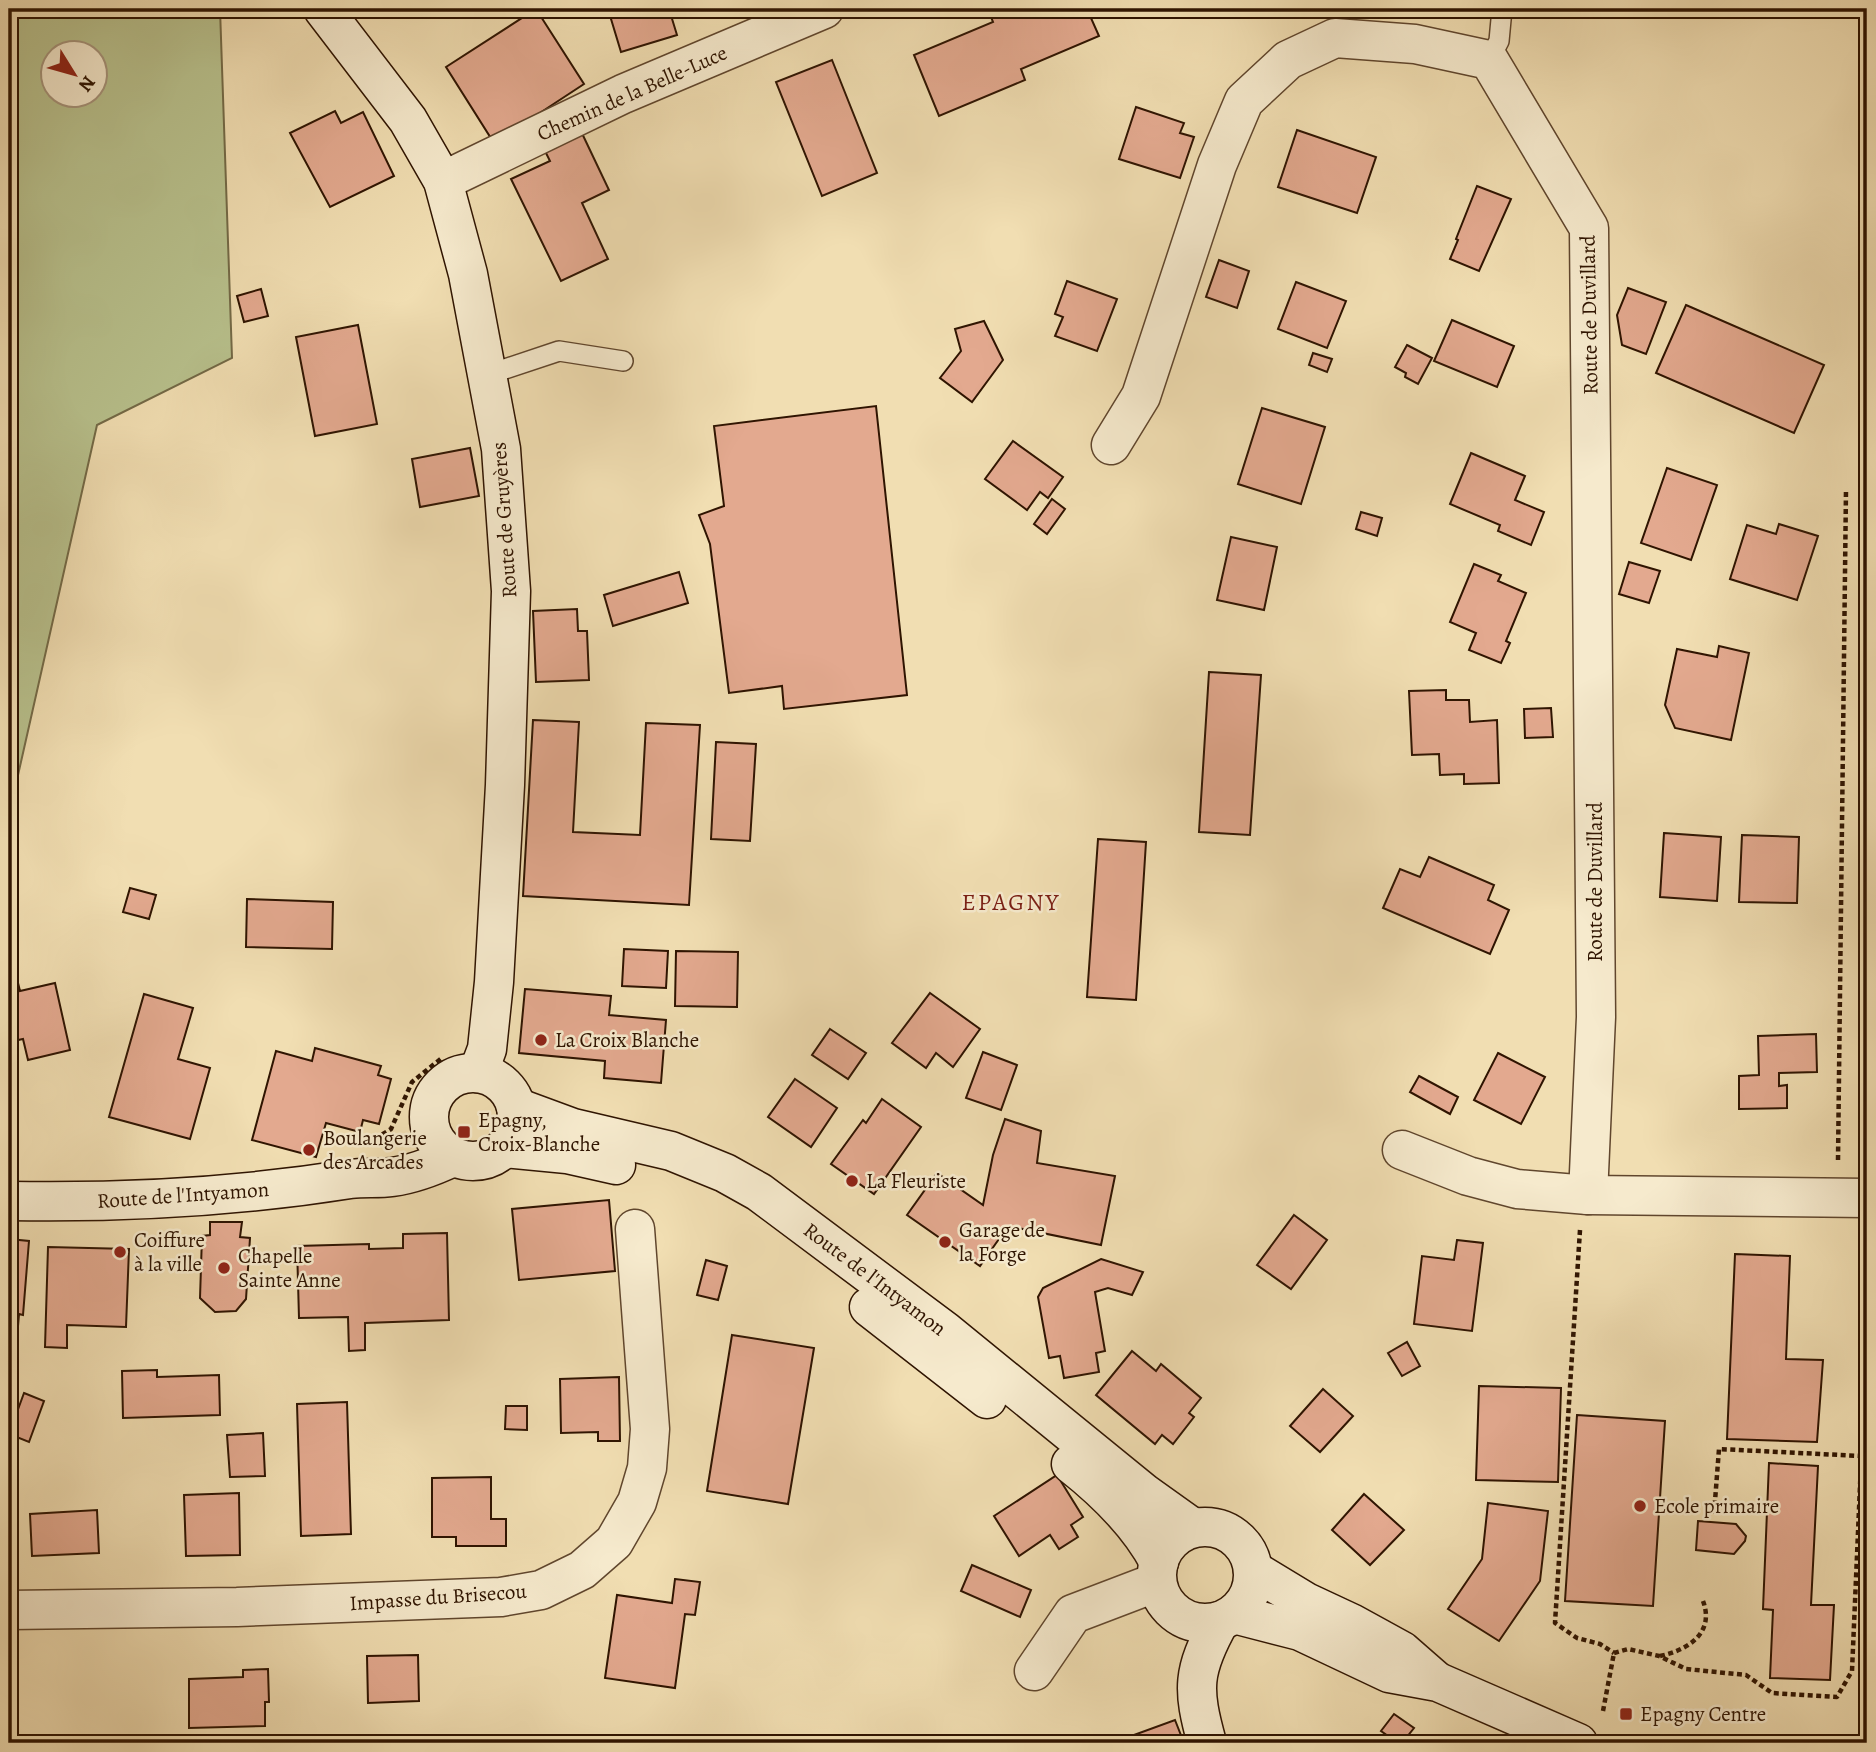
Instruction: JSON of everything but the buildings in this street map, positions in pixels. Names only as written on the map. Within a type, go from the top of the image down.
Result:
[{"type":"street","name":"Route de Gruyères","points":[[323,9],[408,120],[443,181],[468,274],[501,449],[511,592],[505,785],[494,982],[482,1061]]},
{"type":"street","name":"Chemin de la Belle-Luce","points":[[443,181],[623,93],[803,13]]},
{"type":"street","points":[[1111,445],[1142,396],[1217,165],[1244,101],[1288,60],[1335,38],[1415,44],[1489,60]]},
{"type":"street","name":"Route de Duvillard","points":[[1489,60],[1590,228],[1596,1017],[1584,1206]]},
{"type":"street","points":[[482,1061],[506,1088],[516,1107],[516,1129],[511,1140],[504,1149],[489,1159],[480,1161],[453,1157],[440,1147],[429,1124],[430,1106],[444,1083],[482,1061]]},
{"type":"street","name":"Route de l'Intyamon","points":[[516,1107],[573,1128],[671,1152],[725,1173],[759,1192],[945,1331],[1144,1493],[1193,1528]]},
{"type":"street","name":"Route de l'Intyamon","points":[[356,1178],[397,1152],[429,1124]]},
{"type":"street","name":"Route de l'Intyamon","points":[[504,1149],[567,1154],[659,1175],[717,1195],[757,1217],[1080,1471],[1126,1516],[1152,1549],[1161,1584]]},
{"type":"street","points":[[1402,1150],[1468,1176],[1584,1206],[1867,1198]]},
{"type":"street","name":"Route de l'Intyamon","points":[[9,1201],[166,1199],[256,1192],[356,1178],[393,1177],[424,1170],[453,1157]]},
{"type":"street","name":"Impasse du Brisecou","points":[[9,1610],[237,1607],[500,1597],[541,1590],[582,1570],[614,1542],[637,1502],[647,1468],[650,1429],[635,1229]]},
{"type":"street","points":[[1196,1700],[1199,1665],[1227,1618],[1250,1595],[1254,1570],[1246,1548],[1233,1535],[1205,1526],[1180,1534],[1169,1543],[1161,1584],[1182,1671],[1196,1700],[1208,1743]]},
{"type":"street","points":[[1254,1570],[1306,1602],[1351,1622],[1402,1651],[1438,1682]]},
{"type":"street","points":[[1161,1584],[1177,1614],[1192,1622],[1210,1624],[1227,1618],[1300,1632],[1389,1673],[1438,1682],[1578,1743]]},
{"type":"street","points":[[1034,1671],[1073,1614],[1161,1584]]},
{"type":"lane","points":[[1489,60],[1499,41],[1502,9]]},
{"type":"lane","points":[[487,374],[559,351],[623,361]]},
{"type":"path","points":[[1838,1161],[1846,489]]},
{"type":"path","points":[[372,1142],[391,1129],[412,1082],[457,1042],[482,1061]]},
{"type":"path","points":[[1584,1206],[1555,1623],[1577,1638],[1600,1644],[1614,1654]]},
{"type":"path","points":[[1614,1654],[1628,1649],[1659,1656],[1686,1669],[1746,1675],[1772,1693],[1837,1697],[1852,1671],[1867,1324]]},
{"type":"path","points":[[1714,1514],[1719,1449],[1861,1456]]},
{"type":"path","points":[[1659,1656],[1675,1653],[1695,1641],[1705,1627],[1707,1612],[1703,1601]]},
{"type":"path","points":[[1603,1711],[1614,1654]]},
{"type":"green space","points":[[9,9],[220,9],[232,358],[97,425],[9,815]]},
{"type":"place","name":"La Croix Blanche","points":[[541,1040]]},
{"type":"place","name":"Epagny, Croix-Blanche","points":[[464,1132]]},
{"type":"place","name":"Boulangerie des Arcades","points":[[309,1150]]},
{"type":"place","name":"La Fleuriste","points":[[852,1181]]},
{"type":"place","name":"Garage de la Forge","points":[[945,1242]]},
{"type":"place","name":"Coiffure à la ville","points":[[120,1252]]},
{"type":"place","name":"Chapelle Sainte Anne","points":[[224,1268]]},
{"type":"place","name":"Ecole primaire","points":[[1640,1506]]},
{"type":"place","name":"Epagny Centre","points":[[1626,1714]]},
{"type":"district","name":"EPAGNY","points":[[1011,902]]}]
